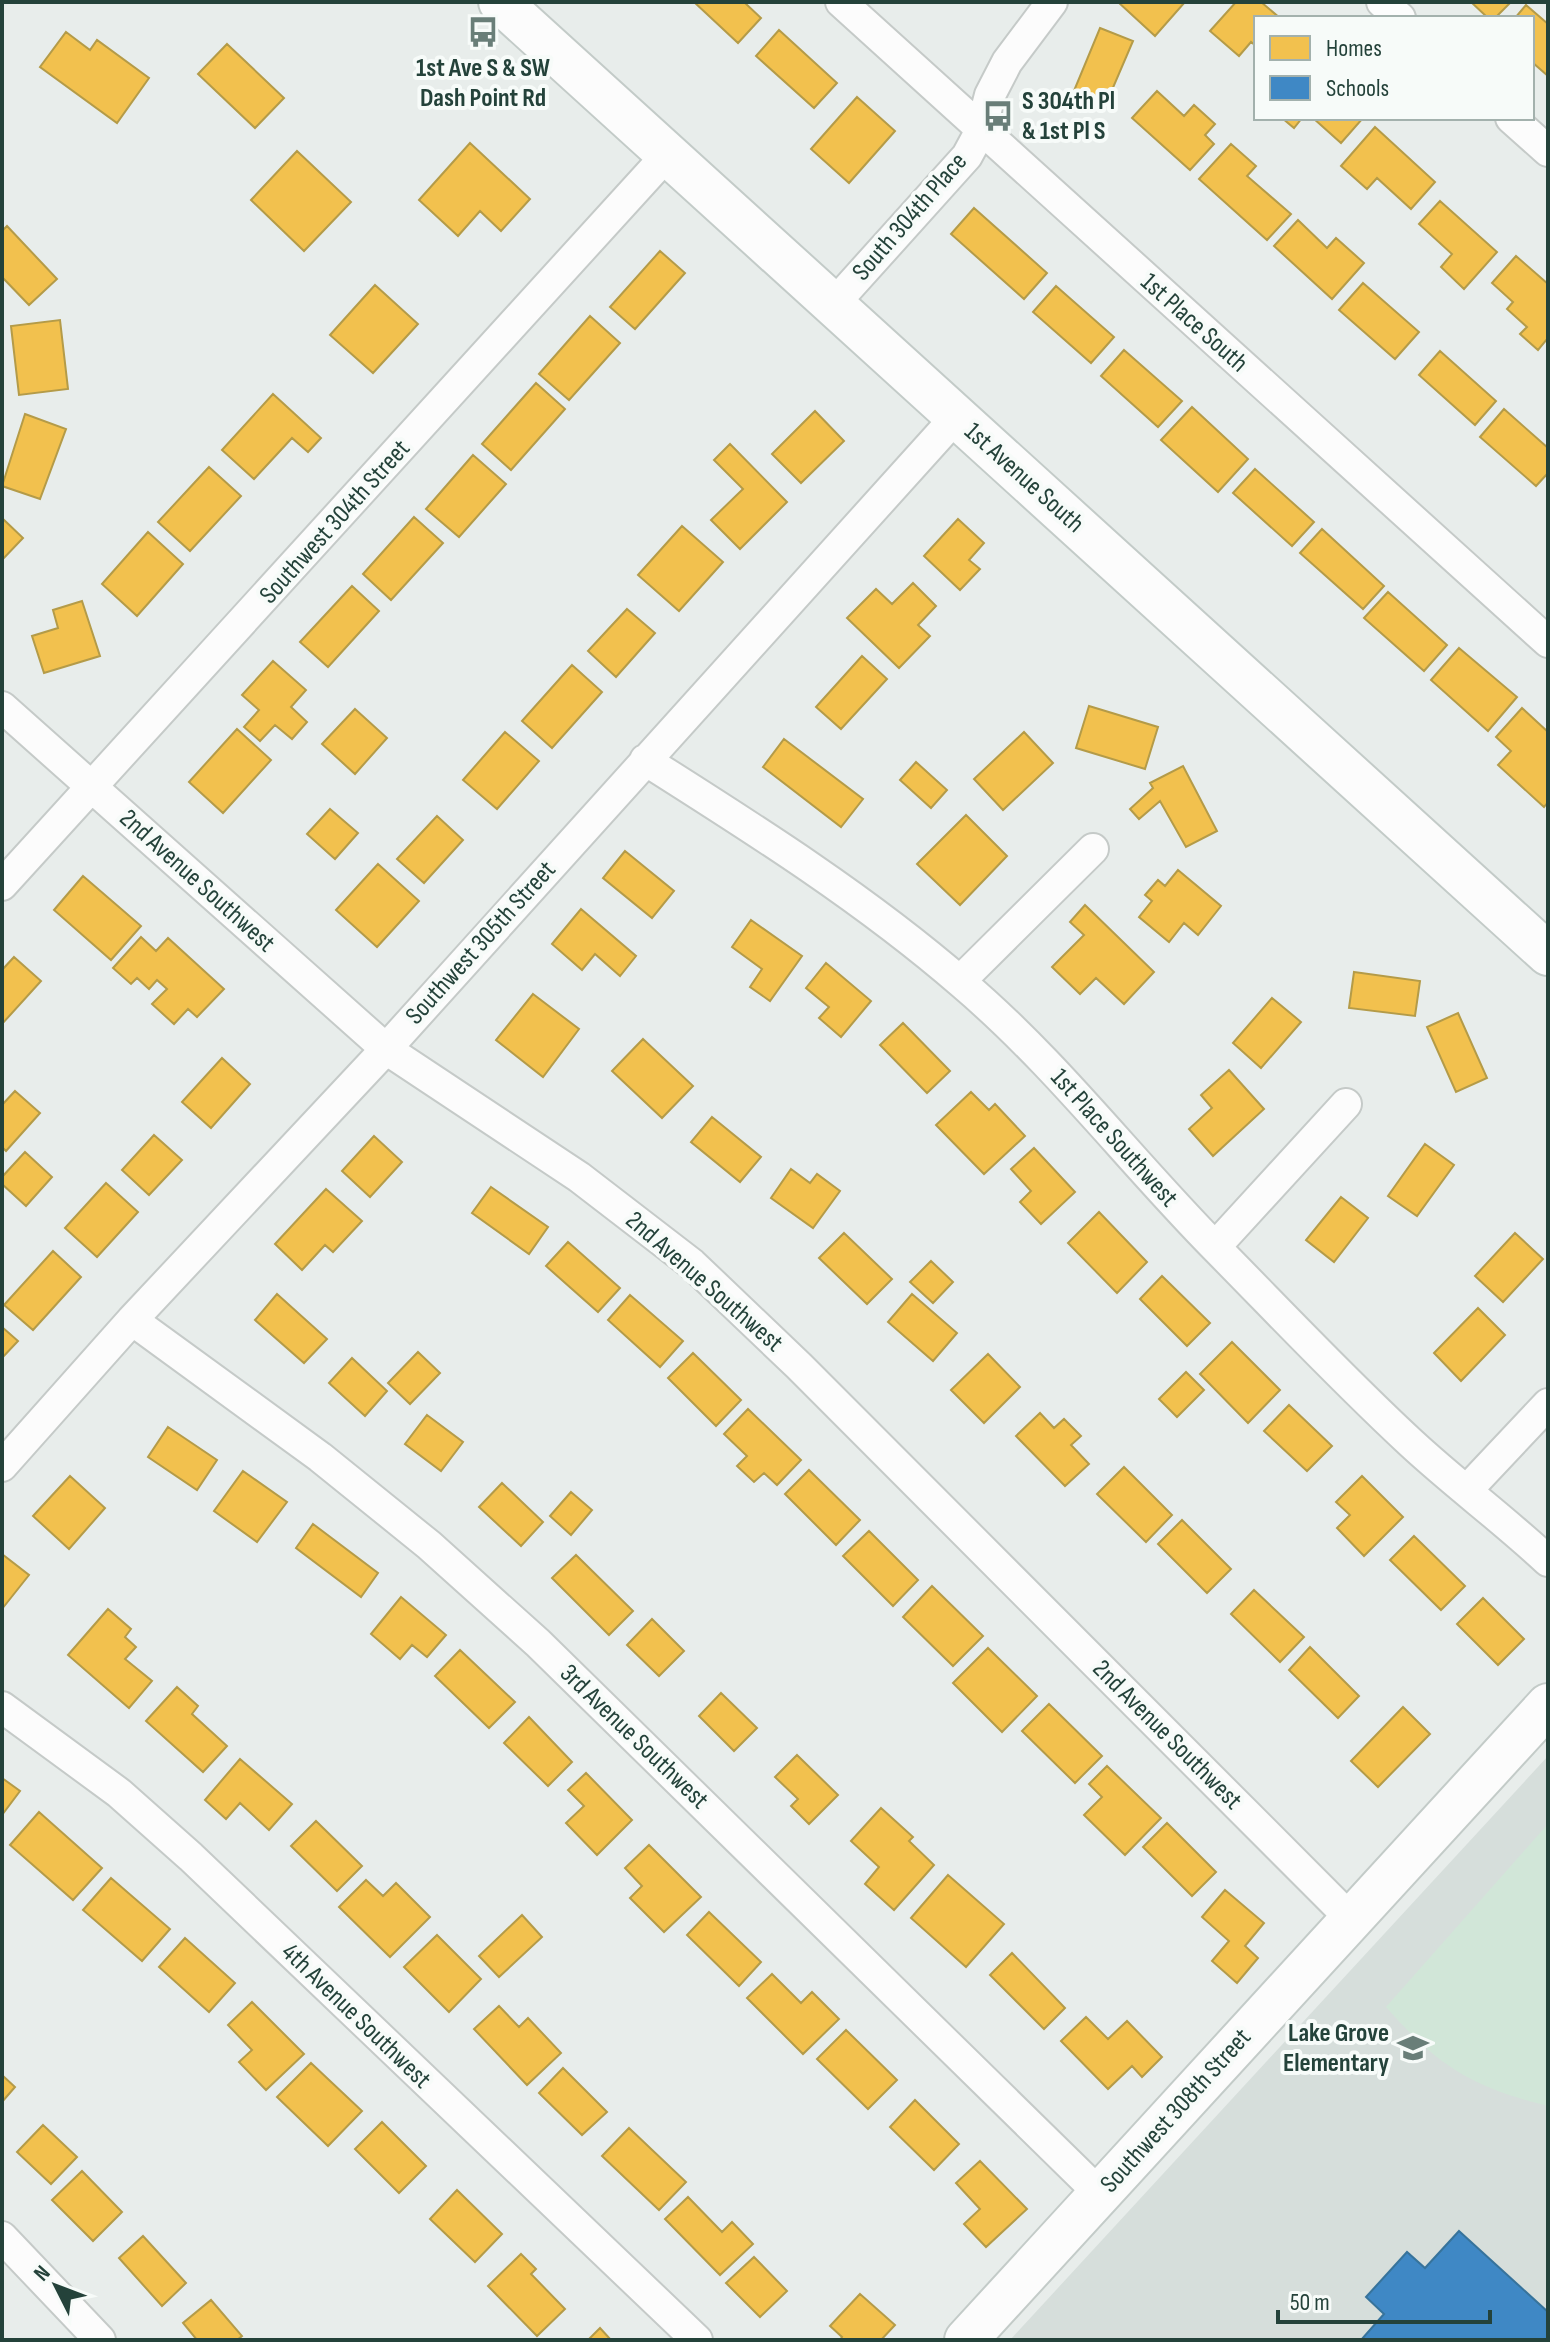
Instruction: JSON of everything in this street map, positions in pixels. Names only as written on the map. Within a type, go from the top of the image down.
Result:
[{"type":"main road","name":"1st Avenue South","points":[[500,2],[1548,954]]},
{"type":"main road","name":"Southwest 308th Street","points":[[966,2340],[1548,1705]]},
{"type":"street","name":"1st Place South","points":[[841,2],[1548,642]]},
{"type":"street","name":"South 304th Place","points":[[832,306],[967,156],[981,130],[990,95],[1007,62],[1052,2]]},
{"type":"street","points":[[1382,2],[1398,16]]},
{"type":"street","points":[[1513,120],[1548,151]]},
{"type":"street","name":"Southwest 304th Street","points":[[2,885],[666,156]]},
{"type":"street","name":"Southwest 305th Street","points":[[2,1466],[132,1320],[386,1049],[956,417]]},
{"type":"street","name":"2nd Avenue Southwest","points":[[2,707],[386,1049],[579,1177],[692,1264],[1351,1919]]},
{"type":"street","name":"1st Place Southwest","points":[[645,760],[810,868],[960,981],[1026,1041],[1215,1247],[1407,1439],[1496,1512],[1548,1561]]},
{"type":"street","points":[[960,981],[1093,849]]},
{"type":"street","points":[[1215,1247],[1346,1104]]},
{"type":"street","name":"3rd Avenue Southwest","points":[[132,1320],[320,1457],[429,1545],[527,1633],[1100,2194]]},
{"type":"street","points":[[1467,1490],[1548,1404]]},
{"type":"street","name":"4th Avenue Southwest","points":[[2,1707],[119,1793],[191,1857],[697,2340]]},
{"type":"street","points":[[2,2237],[100,2340]]},
{"type":"shaded area","name":"Lake Grove Elementary","points":[[1548,1756],[1548,2340],[1010,2340]]},
{"type":"green space","points":[[1548,1824],[1548,2106],[1498,2091],[1458,2072],[1422,2045],[1386,2007]]},
{"type":"building: Homes","points":[[694,2],[744,2],[761,18],[738,43]]},
{"type":"building: Homes","points":[[1118,2],[1185,2],[1155,36]]},
{"type":"building: Homes","points":[[1236,2],[1261,2],[1278,16],[1254,16],[1254,44],[1251,42],[1239,56],[1210,31]]},
{"type":"building: Homes","points":[[1471,2],[1511,2],[1497,16],[1486,16]]},
{"type":"building: Homes","points":[[1526,5],[1548,24],[1548,76],[1534,64],[1534,16],[1517,16]]},
{"type":"building: Homes","points":[[1100,28],[1133,41],[1103,111],[1071,98]]},
{"type":"building: Homes","points":[[779,30],[837,83],[814,108],[756,56]]},
{"type":"building: Homes","points":[[66,32],[90,50],[97,40],[149,78],[117,123],[40,67]]},
{"type":"building: Homes","points":[[227,44],[284,98],[255,128],[198,74]]},
{"type":"building: Homes","points":[[1157,91],[1184,116],[1194,105],[1215,124],[1205,135],[1214,144],[1190,170],[1132,118]]},
{"type":"building: Homes","points":[[857,97],[895,131],[849,183],[811,149]]},
{"type":"building: Homes","points":[[1284,120],[1300,120],[1294,128]]},
{"type":"building: Homes","points":[[1315,120],[1361,120],[1341,143]]},
{"type":"building: Homes","points":[[1375,127],[1435,182],[1411,209],[1377,178],[1367,189],[1341,166]]},
{"type":"building: Homes","points":[[470,143],[530,199],[501,231],[480,211],[458,236],[419,200]]},
{"type":"building: Homes","points":[[1231,144],[1256,166],[1247,176],[1291,214],[1267,240],[1199,179]]},
{"type":"building: Homes","points":[[297,151],[351,202],[304,251],[251,200]]},
{"type":"building: Homes","points":[[1440,201],[1497,252],[1464,289],[1441,267],[1452,254],[1419,224]]},
{"type":"building: Homes","points":[[974,208],[1047,273],[1024,299],[951,234]]},
{"type":"building: Homes","points":[[1298,220],[1327,248],[1336,238],[1364,263],[1332,299],[1274,246]]},
{"type":"building: Homes","points":[[7,226],[57,279],[29,305],[2,277],[2,231]]},
{"type":"building: Homes","points":[[660,251],[685,273],[635,329],[610,307]]},
{"type":"building: Homes","points":[[1516,256],[1548,284],[1548,338],[1538,350],[1520,334],[1527,327],[1507,309],[1513,302],[1492,283]]},
{"type":"building: Homes","points":[[1363,283],[1419,332],[1395,359],[1339,310]]},
{"type":"building: Homes","points":[[375,285],[418,324],[373,373],[330,335]]},
{"type":"building: Homes","points":[[1056,286],[1114,337],[1091,363],[1033,312]]},
{"type":"building: Homes","points":[[590,316],[620,343],[569,400],[539,374]]},
{"type":"building: Homes","points":[[60,320],[68,389],[19,395],[11,326]]},
{"type":"building: Homes","points":[[1124,350],[1182,401],[1158,427],[1101,376]]},
{"type":"building: Homes","points":[[1440,351],[1496,401],[1475,425],[1419,375]]},
{"type":"building: Homes","points":[[536,383],[565,409],[511,470],[482,444]]},
{"type":"building: Homes","points":[[273,394],[321,438],[308,452],[292,438],[254,479],[222,450]]},
{"type":"building: Homes","points":[[1192,407],[1248,459],[1218,492],[1161,440]]},
{"type":"building: Homes","points":[[1504,409],[1548,448],[1548,473],[1536,486],[1480,437]]},
{"type":"building: Homes","points":[[815,411],[844,441],[801,483],[772,454]]},
{"type":"building: Homes","points":[[25,414],[66,429],[40,499],[2,486]]},
{"type":"building: Homes","points":[[730,444],[787,502],[740,549],[711,520],[743,489],[714,460]]},
{"type":"building: Homes","points":[[473,455],[506,484],[459,537],[426,509]]},
{"type":"building: Homes","points":[[209,467],[241,496],[190,551],[158,522]]},
{"type":"building: Homes","points":[[1255,469],[1314,522],[1292,546],[1233,493]]},
{"type":"building: Homes","points":[[414,517],[443,543],[391,600],[363,574]]},
{"type":"building: Homes","points":[[2,518],[23,538],[2,560]]},
{"type":"building: Homes","points":[[958,519],[984,543],[969,560],[980,569],[960,590],[924,556]]},
{"type":"building: Homes","points":[[682,526],[723,562],[679,611],[638,575]]},
{"type":"building: Homes","points":[[1322,529],[1384,586],[1363,609],[1300,553]]},
{"type":"building: Homes","points":[[148,532],[183,564],[137,616],[102,584]]},
{"type":"building: Homes","points":[[913,583],[936,606],[918,625],[930,636],[899,668],[847,618],[876,589],[892,604]]},
{"type":"building: Homes","points":[[352,586],[379,611],[328,667],[300,642]]},
{"type":"building: Homes","points":[[1388,592],[1447,645],[1424,671],[1364,618]]},
{"type":"building: Homes","points":[[82,601],[100,656],[44,673],[32,636],[58,628],[53,610]]},
{"type":"building: Homes","points":[[627,609],[655,633],[616,677],[588,651]]},
{"type":"building: Homes","points":[[1459,648],[1517,697],[1488,731],[1431,680]]},
{"type":"building: Homes","points":[[862,656],[887,679],[841,729],[816,707]]},
{"type":"building: Homes","points":[[273,661],[306,690],[291,707],[307,722],[292,739],[275,725],[260,741],[244,727],[259,710],[242,695]]},
{"type":"building: Homes","points":[[572,665],[602,692],[552,748],[522,721]]},
{"type":"building: Homes","points":[[1089,706],[1158,727],[1145,769],[1076,748]]},
{"type":"building: Homes","points":[[1522,708],[1548,732],[1548,802],[1544,807],[1498,765],[1511,751],[1496,737]]},
{"type":"building: Homes","points":[[355,709],[387,738],[355,774],[322,744]]},
{"type":"building: Homes","points":[[237,729],[271,760],[223,813],[189,782]]},
{"type":"building: Homes","points":[[505,732],[539,761],[497,809],[463,780]]},
{"type":"building: Homes","points":[[1024,732],[1053,763],[1003,810],[974,779]]},
{"type":"building: Homes","points":[[784,739],[863,799],[841,827],[763,767]]},
{"type":"building: Homes","points":[[916,762],[947,790],[931,808],[900,780]]},
{"type":"building: Homes","points":[[1183,766],[1217,831],[1186,847],[1160,801],[1139,819],[1130,809],[1153,788],[1150,783]]},
{"type":"building: Homes","points":[[330,809],[358,833],[335,859],[307,834]]},
{"type":"building: Homes","points":[[966,815],[1007,856],[960,905],[917,864]]},
{"type":"building: Homes","points":[[437,816],[463,840],[424,883],[397,859]]},
{"type":"building: Homes","points":[[625,851],[674,891],[652,918],[603,878]]},
{"type":"building: Homes","points":[[378,864],[419,901],[377,947],[336,910]]},
{"type":"building: Homes","points":[[1178,870],[1221,906],[1198,935],[1184,923],[1169,942],[1139,917],[1152,901],[1145,895],[1158,880],[1165,886]]},
{"type":"building: Homes","points":[[83,876],[141,926],[111,960],[54,910]]},
{"type":"building: Homes","points":[[1085,905],[1154,972],[1124,1004],[1096,978],[1080,994],[1052,967],[1084,935],[1070,922]]},
{"type":"building: Homes","points":[[581,909],[636,956],[620,976],[595,954],[582,970],[552,944]]},
{"type":"building: Homes","points":[[751,920],[802,956],[770,1001],[750,987],[762,969],[732,947]]},
{"type":"building: Homes","points":[[141,937],[156,951],[168,938],[224,989],[197,1017],[188,1009],[174,1024],[152,1004],[167,989],[157,980],[149,989],[137,978],[131,984],[113,968]]},
{"type":"building: Homes","points":[[14,957],[41,981],[2,1024],[2,970]]},
{"type":"building: Homes","points":[[826,963],[871,1001],[841,1037],[819,1018],[829,1007],[806,988]]},
{"type":"building: Homes","points":[[1354,972],[1420,981],[1415,1016],[1349,1008]]},
{"type":"building: Homes","points":[[533,994],[579,1029],[543,1077],[496,1040]]},
{"type":"building: Homes","points":[[1272,998],[1301,1022],[1261,1068],[1233,1043]]},
{"type":"building: Homes","points":[[1458,1013],[1487,1078],[1456,1092],[1427,1027]]},
{"type":"building: Homes","points":[[903,1023],[950,1071],[927,1093],[880,1045]]},
{"type":"building: Homes","points":[[643,1039],[693,1086],[662,1118],[612,1071]]},
{"type":"building: Homes","points":[[222,1058],[250,1084],[211,1128],[182,1102]]},
{"type":"building: Homes","points":[[1229,1070],[1264,1109],[1213,1156],[1189,1129],[1212,1108],[1201,1095]]},
{"type":"building: Homes","points":[[15,1091],[40,1113],[6,1151],[2,1147],[2,1105]]},
{"type":"building: Homes","points":[[971,1092],[989,1110],[995,1104],[1025,1136],[984,1174],[936,1125]]},
{"type":"building: Homes","points":[[712,1117],[761,1157],[740,1182],[691,1142]]},
{"type":"building: Homes","points":[[154,1135],[182,1160],[149,1195],[122,1170]]},
{"type":"building: Homes","points":[[374,1136],[402,1162],[370,1197],[342,1171]]},
{"type":"building: Homes","points":[[1425,1144],[1454,1165],[1417,1216],[1388,1196]]},
{"type":"building: Homes","points":[[1034,1148],[1075,1192],[1041,1224],[1020,1202],[1031,1191],[1011,1169]]},
{"type":"building: Homes","points":[[25,1152],[52,1177],[26,1206],[2,1184],[2,1177]]},
{"type":"building: Homes","points":[[791,1169],[810,1183],[817,1174],[840,1191],[813,1228],[771,1198]]},
{"type":"building: Homes","points":[[106,1183],[138,1212],[97,1257],[65,1228]]},
{"type":"building: Homes","points":[[491,1187],[548,1227],[529,1254],[472,1213]]},
{"type":"building: Homes","points":[[326,1189],[362,1221],[333,1252],[325,1245],[302,1270],[275,1244]]},
{"type":"building: Homes","points":[[1341,1197],[1368,1218],[1334,1262],[1306,1240]]},
{"type":"building: Homes","points":[[1099,1212],[1147,1262],[1117,1293],[1068,1243]]},
{"type":"building: Homes","points":[[844,1233],[892,1279],[867,1304],[819,1258]]},
{"type":"building: Homes","points":[[1515,1233],[1543,1259],[1503,1302],[1475,1276]]},
{"type":"building: Homes","points":[[568,1242],[620,1288],[598,1312],[546,1266]]},
{"type":"building: Homes","points":[[53,1251],[81,1277],[33,1330],[4,1305]]},
{"type":"building: Homes","points":[[931,1261],[953,1282],[933,1303],[910,1282]]},
{"type":"building: Homes","points":[[1162,1276],[1210,1323],[1187,1346],[1140,1299]]},
{"type":"building: Homes","points":[[277,1294],[327,1339],[304,1363],[255,1320]]},
{"type":"building: Homes","points":[[912,1294],[957,1333],[933,1361],[888,1322]]},
{"type":"building: Homes","points":[[630,1295],[683,1341],[660,1367],[608,1320]]},
{"type":"building: Homes","points":[[1478,1308],[1505,1335],[1461,1381],[1434,1353]]},
{"type":"building: Homes","points":[[2,1327],[18,1341],[2,1358]]},
{"type":"building: Homes","points":[[1232,1342],[1280,1390],[1248,1423],[1200,1374]]},
{"type":"building: Homes","points":[[418,1352],[440,1373],[410,1404],[388,1383]]},
{"type":"building: Homes","points":[[693,1353],[741,1400],[716,1426],[668,1378]]},
{"type":"building: Homes","points":[[988,1354],[1020,1387],[984,1423],[951,1390]]},
{"type":"building: Homes","points":[[352,1358],[387,1391],[365,1416],[329,1383]]},
{"type":"building: Homes","points":[[1186,1372],[1204,1390],[1177,1417],[1159,1399]]},
{"type":"building: Homes","points":[[1289,1405],[1332,1446],[1307,1471],[1264,1431]]},
{"type":"building: Homes","points":[[748,1409],[801,1460],[777,1485],[764,1473],[754,1482],[737,1466],[747,1456],[724,1434]]},
{"type":"building: Homes","points":[[1040,1413],[1054,1428],[1064,1419],[1081,1436],[1071,1445],[1089,1464],[1065,1486],[1016,1436]]},
{"type":"building: Homes","points":[[427,1415],[463,1442],[441,1471],[405,1444]]},
{"type":"building: Homes","points":[[168,1427],[217,1460],[197,1490],[148,1457]]},
{"type":"building: Homes","points":[[1124,1467],[1172,1515],[1146,1542],[1097,1494]]},
{"type":"building: Homes","points":[[809,1470],[860,1520],[836,1545],[785,1494]]},
{"type":"building: Homes","points":[[243,1471],[287,1502],[257,1542],[214,1511]]},
{"type":"building: Homes","points":[[70,1476],[105,1508],[69,1549],[33,1516]]},
{"type":"building: Homes","points":[[1362,1476],[1403,1517],[1364,1556],[1337,1528],[1350,1515],[1336,1502]]},
{"type":"building: Homes","points":[[502,1483],[543,1522],[521,1546],[479,1507]]},
{"type":"building: Homes","points":[[571,1492],[592,1510],[571,1535],[550,1516]]},
{"type":"building: Homes","points":[[1182,1520],[1231,1569],[1207,1593],[1158,1544]]},
{"type":"building: Homes","points":[[313,1524],[378,1573],[361,1597],[296,1548]]},
{"type":"building: Homes","points":[[869,1531],[918,1580],[893,1606],[843,1556]]},
{"type":"building: Homes","points":[[1414,1536],[1465,1586],[1441,1610],[1390,1560]]},
{"type":"building: Homes","points":[[2,1554],[29,1575],[2,1609]]},
{"type":"building: Homes","points":[[576,1555],[633,1611],[609,1635],[552,1578]]},
{"type":"building: Homes","points":[[932,1586],[983,1636],[953,1666],[903,1617]]},
{"type":"building: Homes","points":[[1254,1590],[1304,1637],[1280,1662],[1231,1614]]},
{"type":"building: Homes","points":[[401,1597],[446,1635],[427,1657],[412,1645],[400,1659],[371,1634]]},
{"type":"building: Homes","points":[[1483,1598],[1524,1639],[1498,1665],[1457,1624]]},
{"type":"building: Homes","points":[[108,1609],[131,1629],[125,1637],[136,1647],[125,1659],[152,1681],[129,1708],[68,1655]]},
{"type":"building: Homes","points":[[652,1619],[684,1651],[659,1676],[627,1645]]},
{"type":"building: Homes","points":[[1310,1647],[1359,1696],[1338,1718],[1289,1670]]},
{"type":"building: Homes","points":[[988,1648],[1037,1696],[1002,1732],[953,1683]]},
{"type":"building: Homes","points":[[460,1650],[515,1702],[489,1728],[435,1676]]},
{"type":"building: Homes","points":[[177,1687],[198,1706],[192,1714],[227,1746],[203,1772],[146,1721]]},
{"type":"building: Homes","points":[[721,1693],[757,1728],[734,1751],[699,1716]]},
{"type":"building: Homes","points":[[1049,1704],[1102,1756],[1075,1783],[1022,1731]]},
{"type":"building: Homes","points":[[1403,1707],[1430,1734],[1378,1787],[1351,1761]]},
{"type":"building: Homes","points":[[529,1717],[572,1762],[548,1786],[504,1743]]},
{"type":"building: Homes","points":[[797,1755],[838,1795],[809,1824],[791,1806],[798,1799],[775,1777]]},
{"type":"building: Homes","points":[[240,1759],[292,1804],[269,1830],[240,1803],[226,1819],[205,1800]]},
{"type":"building: Homes","points":[[1107,1766],[1161,1818],[1125,1855],[1084,1815],[1102,1797],[1089,1784]]},
{"type":"building: Homes","points":[[586,1773],[632,1820],[597,1855],[566,1823],[584,1806],[568,1790]]},
{"type":"building: Homes","points":[[2,1778],[20,1791],[2,1815]]},
{"type":"building: Homes","points":[[881,1808],[913,1837],[909,1841],[934,1865],[894,1910],[865,1884],[879,1867],[851,1841]]},
{"type":"building: Homes","points":[[39,1812],[102,1868],[73,1900],[10,1845]]},
{"type":"building: Homes","points":[[316,1821],[362,1866],[337,1891],[291,1846]]},
{"type":"building: Homes","points":[[1167,1823],[1216,1872],[1192,1896],[1143,1847]]},
{"type":"building: Homes","points":[[649,1845],[701,1897],[664,1932],[630,1898],[642,1886],[625,1868]]},
{"type":"building: Homes","points":[[948,1875],[1004,1924],[966,1967],[911,1918]]},
{"type":"building: Homes","points":[[111,1878],[170,1929],[142,1961],[83,1910]]},
{"type":"building: Homes","points":[[366,1880],[383,1896],[396,1883],[430,1917],[390,1957],[339,1907]]},
{"type":"building: Homes","points":[[1225,1890],[1264,1923],[1245,1946],[1258,1958],[1237,1983],[1212,1961],[1229,1941],[1202,1917]]},
{"type":"building: Homes","points":[[709,1912],[761,1962],[739,1986],[687,1935]]},
{"type":"building: Homes","points":[[522,1915],[542,1937],[499,1977],[479,1956]]},
{"type":"building: Homes","points":[[437,1935],[481,1979],[449,2012],[404,1967]]},
{"type":"building: Homes","points":[[185,1938],[235,1983],[209,2012],[159,1967]]},
{"type":"building: Homes","points":[[1012,1953],[1065,2008],[1044,2029],[990,1975]]},
{"type":"building: Homes","points":[[772,1974],[801,2003],[812,1992],[839,2019],[803,2054],[747,1998]]},
{"type":"building: Homes","points":[[252,2002],[304,2054],[266,2090],[239,2062],[252,2050],[228,2025]]},
{"type":"building: Homes","points":[[499,2006],[519,2027],[528,2018],[561,2053],[527,2085],[474,2029]]},
{"type":"building: Homes","points":[[1086,2017],[1108,2039],[1127,2021],[1162,2057],[1142,2077],[1132,2066],[1108,2089],[1061,2041]]},
{"type":"building: Homes","points":[[846,2030],[897,2080],[868,2109],[817,2059]]},
{"type":"building: Homes","points":[[311,2063],[362,2111],[328,2146],[277,2097]]},
{"type":"building: Homes","points":[[563,2068],[607,2112],[582,2135],[539,2093]]},
{"type":"building: Homes","points":[[2,2075],[15,2087],[2,2102]]},
{"type":"building: Homes","points":[[915,2100],[959,2144],[934,2170],[890,2127]]},
{"type":"building: Homes","points":[[382,2122],[426,2166],[399,2193],[355,2149]]},
{"type":"building: Homes","points":[[43,2125],[77,2157],[51,2184],[17,2152]]},
{"type":"building: Homes","points":[[629,2128],[686,2182],[659,2210],[602,2156]]},
{"type":"building: Homes","points":[[980,2161],[1027,2209],[986,2247],[964,2224],[980,2209],[956,2183]]},
{"type":"building: Homes","points":[[82,2171],[122,2212],[93,2241],[52,2200]]},
{"type":"building: Homes","points":[[457,2190],[502,2234],[475,2262],[430,2219]]},
{"type":"building: Homes","points":[[688,2197],[722,2232],[732,2222],[753,2244],[720,2275],[665,2219]]},
{"type":"building: Homes","points":[[143,2236],[186,2283],[162,2306],[119,2258]]},
{"type":"building: Homes","points":[[521,2254],[536,2269],[531,2274],[565,2309],[537,2336],[488,2286]]},
{"type":"building: Homes","points":[[754,2257],[787,2291],[760,2317],[726,2283]]},
{"type":"building: Homes","points":[[860,2294],[895,2325],[881,2340],[840,2340],[842,2337],[830,2326]]},
{"type":"building: Homes","points":[[211,2300],[242,2336],[237,2340],[197,2340],[183,2323]]},
{"type":"building: Homes","points":[[600,2328],[611,2340],[588,2340]]},
{"type":"building: Schools","points":[[1459,2231],[1548,2312],[1548,2340],[1361,2340],[1384,2314],[1366,2297],[1407,2252],[1425,2268]]},
{"type":"place","name":"1st Ave S & SW Dash Point Rd","points":[[483,32]]},
{"type":"place","name":"S 304th Pl & 1st Pl S","points":[[998,116]]},
{"type":"place","name":"Lake Grove Elementary","points":[[1413,2048]]}]
